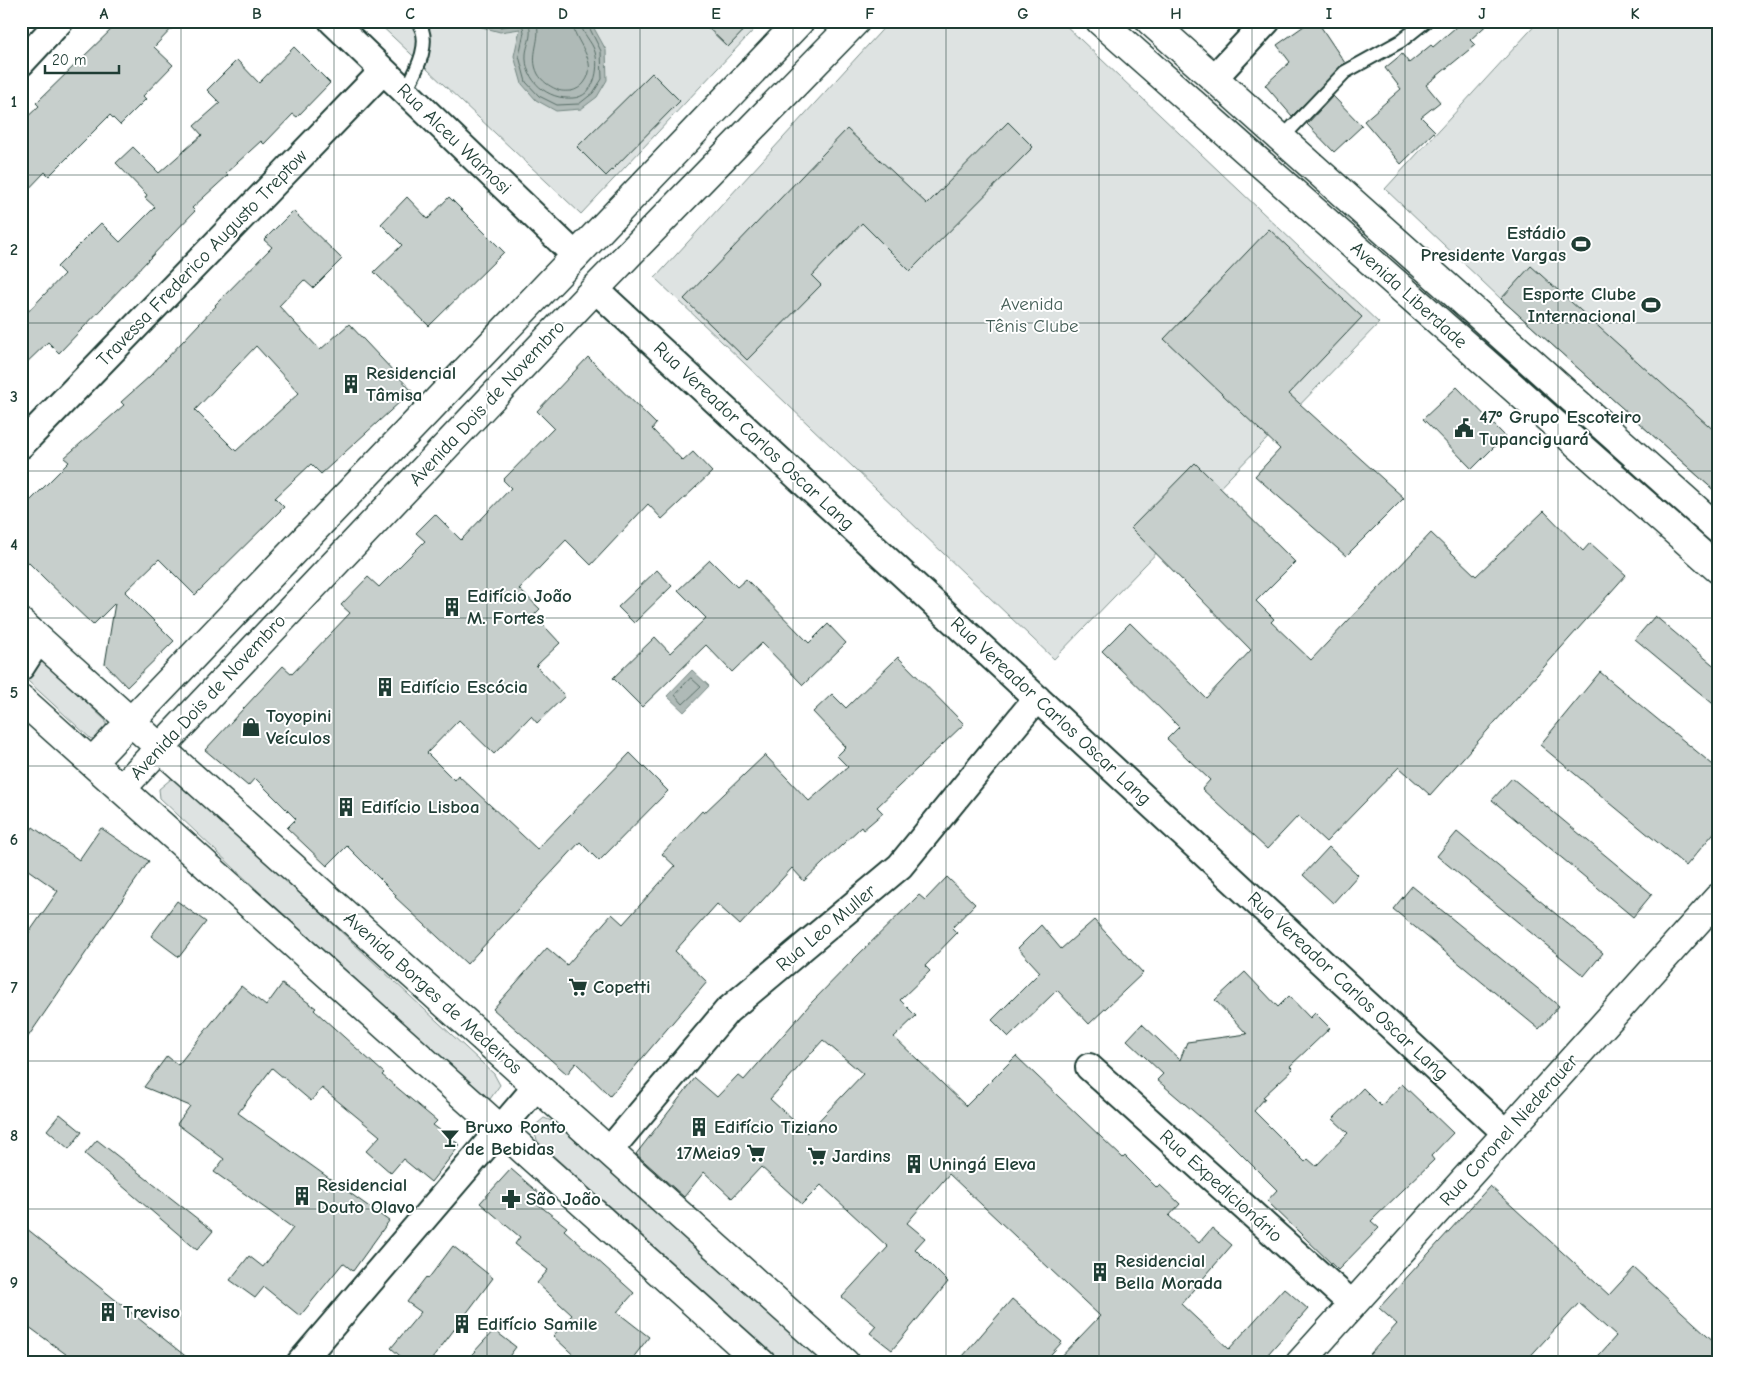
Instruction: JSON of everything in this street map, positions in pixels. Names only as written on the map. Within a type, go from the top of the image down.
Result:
[{"type":"street","points":[[21,63],[60,21]]},
{"type":"street","name":"Rua Alceu Wamosi","points":[[332,21],[576,256]]},
{"type":"street","name":"Avenida Dois de Novembro","points":[[92,762],[800,21]]},
{"type":"street","name":"Avenida Dois de Novembro","points":[[121,789],[595,289],[856,21]]},
{"type":"street","name":"Avenida Liberdade","points":[[1100,21],[1718,569]]},
{"type":"street","name":"Avenida Liberdade","points":[[1150,21],[1718,529]]},
{"type":"street","points":[[1214,78],[1267,21]]},
{"type":"street","name":"Travessa Frederico Augusto Treptow","points":[[21,445],[383,71]]},
{"type":"street","points":[[576,256],[595,289]]},
{"type":"street","name":"Rua Vereador Carlos Oscar Lang","points":[[595,289],[1506,1133]]},
{"type":"street","points":[[21,667],[30,631]]},
{"type":"street","name":"Avenida Borges de Medeiros","points":[[30,631],[844,1363]]},
{"type":"street","name":"Rua Leo Muller","points":[[609,1151],[727,1011],[900,866],[1037,698]]},
{"type":"street","points":[[21,699],[761,1363]]},
{"type":"street","name":"Rua Coronel Niederauer","points":[[1300,1363],[1718,898]]},
{"type":"street","name":"Rua Expedicionário","points":[[1089,1067],[1352,1304]]},
{"type":"street","points":[[300,1363],[537,1086]]},
{"type":"lane","points":[[405,92],[414,74],[425,38],[417,21]]},
{"type":"lane","points":[[1281,139],[1346,72],[1401,42],[1426,21]]},
{"type":"green space","points":[[376,21],[762,21],[581,214]]},
{"type":"green space","name":"Avenida Tênis Clube","points":[[890,21],[1061,21],[1379,323],[1054,659],[655,278]]},
{"type":"green space","name":"Estádio Presidente Vargas","points":[[1539,21],[1718,21],[1718,494],[1501,299],[1385,189]]},
{"type":"green space","points":[[37,662],[45,663],[106,721],[106,729],[96,738],[91,739],[28,681],[26,674]]},
{"type":"green space","points":[[171,779],[181,783],[494,1074],[500,1085],[490,1099],[477,1098],[160,798],[159,789]]},
{"type":"green space","points":[[544,1118],[554,1122],[826,1363],[784,1363],[538,1142],[532,1128]]},
{"type":"water","points":[[471,21],[590,21],[606,50],[607,80],[597,97],[581,109],[556,111],[536,100],[522,84],[514,56],[520,29],[500,32],[471,24]]},
{"type":"water","points":[[692,670],[709,686],[684,712],[667,696]]},
{"type":"building","points":[[120,21],[179,21],[154,47],[173,65],[143,96],[146,99],[120,125],[110,115],[49,176],[45,172],[21,197],[21,123],[39,106],[36,103]]},
{"type":"building","points":[[701,21],[753,21],[728,47]]},
{"type":"building","points":[[1311,21],[1317,21],[1345,63],[1292,116],[1265,85],[1290,62],[1277,45]]},
{"type":"building","points":[[1463,21],[1491,21],[1470,40],[1475,45],[1426,85],[1440,102],[1421,117],[1435,131],[1401,164],[1364,121],[1401,89],[1385,68],[1402,54],[1409,63],[1431,45],[1433,47]]},
{"type":"building","points":[[294,47],[330,83],[297,117],[293,114],[264,144],[261,141],[226,173],[228,175],[192,208],[195,211],[59,353],[48,342],[21,368],[21,319],[64,274],[57,267],[101,223],[120,242],[155,207],[145,198],[147,195],[116,163],[133,147],[159,173],[202,135],[194,126],[220,103],[207,90],[237,60],[259,83]]},
{"type":"building","points":[[652,73],[680,101],[606,176],[577,147]]},
{"type":"building","points":[[1333,96],[1362,126],[1334,152],[1307,124]]},
{"type":"building","points":[[1008,122],[1033,147],[910,271],[862,223],[812,276],[821,285],[747,360],[684,299],[847,129],[927,204]]},
{"type":"building","points":[[407,197],[428,219],[449,197],[504,252],[429,326],[374,272],[402,245],[381,224]]},
{"type":"building","points":[[293,211],[342,259],[313,288],[304,280],[279,306],[320,350],[349,324],[412,391],[321,474],[311,464],[275,498],[284,507],[195,595],[159,559],[125,592],[174,641],[127,687],[105,664],[115,603],[93,625],[45,579],[21,555],[21,510],[69,462],[64,458],[124,405],[121,402],[150,376],[215,305],[272,247],[264,240]],"holes":[[[256,346],[299,393],[236,451],[195,410]]]},
{"type":"building","points":[[1269,229],[1362,317],[1289,394],[1404,498],[1346,556],[1255,476],[1280,449],[1164,339]]},
{"type":"building","points":[[1531,266],[1718,434],[1718,494],[1501,299]]},
{"type":"building","points":[[588,357],[656,424],[652,429],[683,461],[693,452],[712,472],[662,519],[648,504],[591,565],[566,540],[519,589],[540,609],[534,615],[560,643],[536,666],[565,696],[537,723],[531,716],[494,754],[459,720],[427,753],[454,780],[458,775],[537,849],[630,753],[668,791],[599,861],[580,842],[467,964],[395,897],[396,895],[347,846],[327,866],[287,828],[296,819],[255,778],[248,786],[205,750],[283,666],[292,674],[350,613],[341,605],[368,577],[379,587],[425,541],[416,533],[435,514],[461,540],[511,488],[503,480],[554,428],[537,411]]},
{"type":"building","name":"47º Grupo Escoteiro Tupanciguará","points":[[1457,387],[1505,436],[1472,469],[1423,419]]},
{"type":"building","points":[[1195,463],[1295,562],[1256,601],[1274,619],[1271,622],[1311,660],[1431,533],[1476,576],[1544,511],[1583,551],[1590,543],[1626,575],[1430,795],[1399,767],[1326,842],[1298,816],[1267,849],[1202,789],[1210,780],[1167,739],[1179,727],[1102,651],[1130,623],[1206,698],[1251,650],[1131,528]]},
{"type":"building","points":[[710,560],[737,587],[746,579],[809,643],[828,624],[846,643],[803,685],[762,643],[732,672],[706,645],[642,707],[613,678],[655,637],[670,653],[706,618],[678,590]]},
{"type":"building","points":[[657,570],[672,586],[634,623],[618,607]]},
{"type":"building","points":[[1655,616],[1718,669],[1718,708],[1635,639]]},
{"type":"building","points":[[898,657],[964,724],[877,807],[883,813],[863,830],[861,827],[804,881],[792,868],[740,925],[717,904],[675,951],[707,982],[610,1096],[576,1063],[567,1074],[493,1009],[547,948],[567,965],[612,914],[623,924],[675,866],[662,854],[702,811],[704,813],[765,755],[809,801],[848,767],[837,756],[846,747],[813,712],[832,694],[846,708]]},
{"type":"building","points":[[1600,672],[1718,769],[1718,828],[1686,866],[1540,745]]},
{"type":"building","points":[[1512,778],[1652,894],[1633,917],[1492,800]]},
{"type":"building","points":[[33,827],[79,860],[101,828],[149,861],[21,1047],[21,944],[58,891],[21,865],[21,846]]},
{"type":"building","points":[[1457,832],[1603,953],[1584,976],[1437,856]]},
{"type":"building","points":[[1329,847],[1358,875],[1333,903],[1303,875]]},
{"type":"building","points":[[947,877],[975,904],[952,928],[957,933],[925,966],[930,971],[900,1000],[916,1016],[894,1037],[966,1106],[1016,1056],[1123,1158],[1125,1156],[1157,1188],[1160,1185],[1180,1204],[1169,1216],[1199,1243],[1212,1228],[1232,1245],[1181,1304],[1229,1349],[1284,1288],[1308,1309],[1260,1363],[1055,1363],[1100,1316],[949,1174],[907,1223],[925,1238],[915,1249],[948,1282],[892,1350],[870,1333],[876,1326],[842,1297],[888,1247],[821,1185],[802,1204],[761,1167],[732,1198],[704,1172],[684,1197],[636,1154],[695,1078],[717,1097],[738,1075],[744,1080],[812,1002],[857,956],[919,895],[925,900]],"holes":[[[823,1040],[863,1074],[807,1133],[770,1099]]]},
{"type":"building","points":[[1412,886],[1559,1006],[1539,1029],[1393,909]]},
{"type":"building","points":[[177,901],[206,922],[179,957],[151,936]]},
{"type":"building","points":[[1094,920],[1143,973],[1089,1024],[1057,990],[1009,1037],[992,1020],[1040,972],[1018,948],[1041,925],[1061,949]]},
{"type":"building","points":[[1245,972],[1278,1007],[1289,996],[1310,1018],[1315,1013],[1330,1028],[1290,1066],[1293,1069],[1263,1097],[1265,1098],[1254,1111],[1305,1162],[1308,1159],[1316,1166],[1348,1133],[1333,1119],[1363,1088],[1381,1106],[1402,1084],[1453,1133],[1431,1156],[1434,1160],[1371,1221],[1379,1228],[1338,1270],[1267,1201],[1277,1190],[1227,1140],[1157,1080],[1163,1074],[1127,1040],[1142,1024],[1180,1060],[1187,1042],[1247,1034],[1215,1000]]},
{"type":"building","points":[[282,984],[316,1008],[314,1010],[384,1073],[382,1075],[437,1121],[433,1125],[460,1145],[431,1182],[403,1159],[391,1173],[366,1151],[380,1136],[322,1088],[311,1101],[272,1068],[238,1113],[389,1221],[353,1271],[343,1263],[300,1316],[264,1287],[255,1298],[230,1280],[249,1256],[263,1267],[293,1228],[214,1172],[224,1159],[177,1124],[190,1106],[144,1087],[167,1056],[178,1065],[241,986],[266,1006]]},
{"type":"building","points":[[60,1114],[82,1132],[69,1149],[47,1130]]},
{"type":"building","points":[[97,1140],[213,1231],[197,1250],[85,1154]]},
{"type":"building","points":[[511,1169],[541,1195],[535,1202],[567,1227],[564,1230],[634,1293],[617,1312],[649,1337],[629,1363],[582,1363],[553,1336],[572,1315],[537,1283],[548,1270],[515,1244],[520,1237],[480,1203]]},
{"type":"building","points":[[1490,1186],[1609,1295],[1634,1268],[1718,1345],[1718,1363],[1592,1363],[1616,1336],[1579,1303],[1524,1363],[1362,1363],[1397,1324],[1379,1308]]},
{"type":"building","points":[[21,1224],[194,1363],[78,1363],[21,1321]]},
{"type":"building","points":[[453,1246],[493,1278],[429,1363],[408,1363],[391,1348],[421,1312],[407,1302],[426,1277],[428,1279]]},
{"type":"building","points":[[1012,1299],[1062,1342],[1043,1363],[957,1363]]},
{"type":"building","points":[[494,1330],[516,1347],[504,1363],[464,1363]]},
{"type":"place","name":"Estádio Presidente Vargas","points":[[1581,244]]},
{"type":"place","name":"Esporte Clube Internacional","points":[[1651,305]]},
{"type":"place","name":"Residencial Tâmisa","points":[[351,384]]},
{"type":"place","name":"47º Grupo Escoteiro Tupanciguará","points":[[1464,428]]},
{"type":"place","name":"Edifício João M. Fortes","points":[[452,607]]},
{"type":"place","name":"Edifício Escócia","points":[[385,687]]},
{"type":"place","name":"Toyopini Veículos","points":[[251,727]]},
{"type":"place","name":"Edifício Lisboa","points":[[346,807]]},
{"type":"place","name":"Copetti","points":[[578,987]]},
{"type":"place","name":"Edifício Tiziano","points":[[699,1127]]},
{"type":"place","name":"Bruxo Ponto de Bebidas","points":[[450,1138]]},
{"type":"place","name":"17Meia9","points":[[756,1153]]},
{"type":"place","name":"Jardins","points":[[817,1156]]},
{"type":"place","name":"Uningá Eleva","points":[[914,1164]]},
{"type":"place","name":"Residencial Douto Olavo","points":[[302,1196]]},
{"type":"place","name":"São João","points":[[511,1199]]},
{"type":"place","name":"Residencial Bella Morada","points":[[1100,1272]]},
{"type":"place","name":"Treviso","points":[[108,1312]]},
{"type":"place","name":"Edifício Samile","points":[[462,1324]]}]
